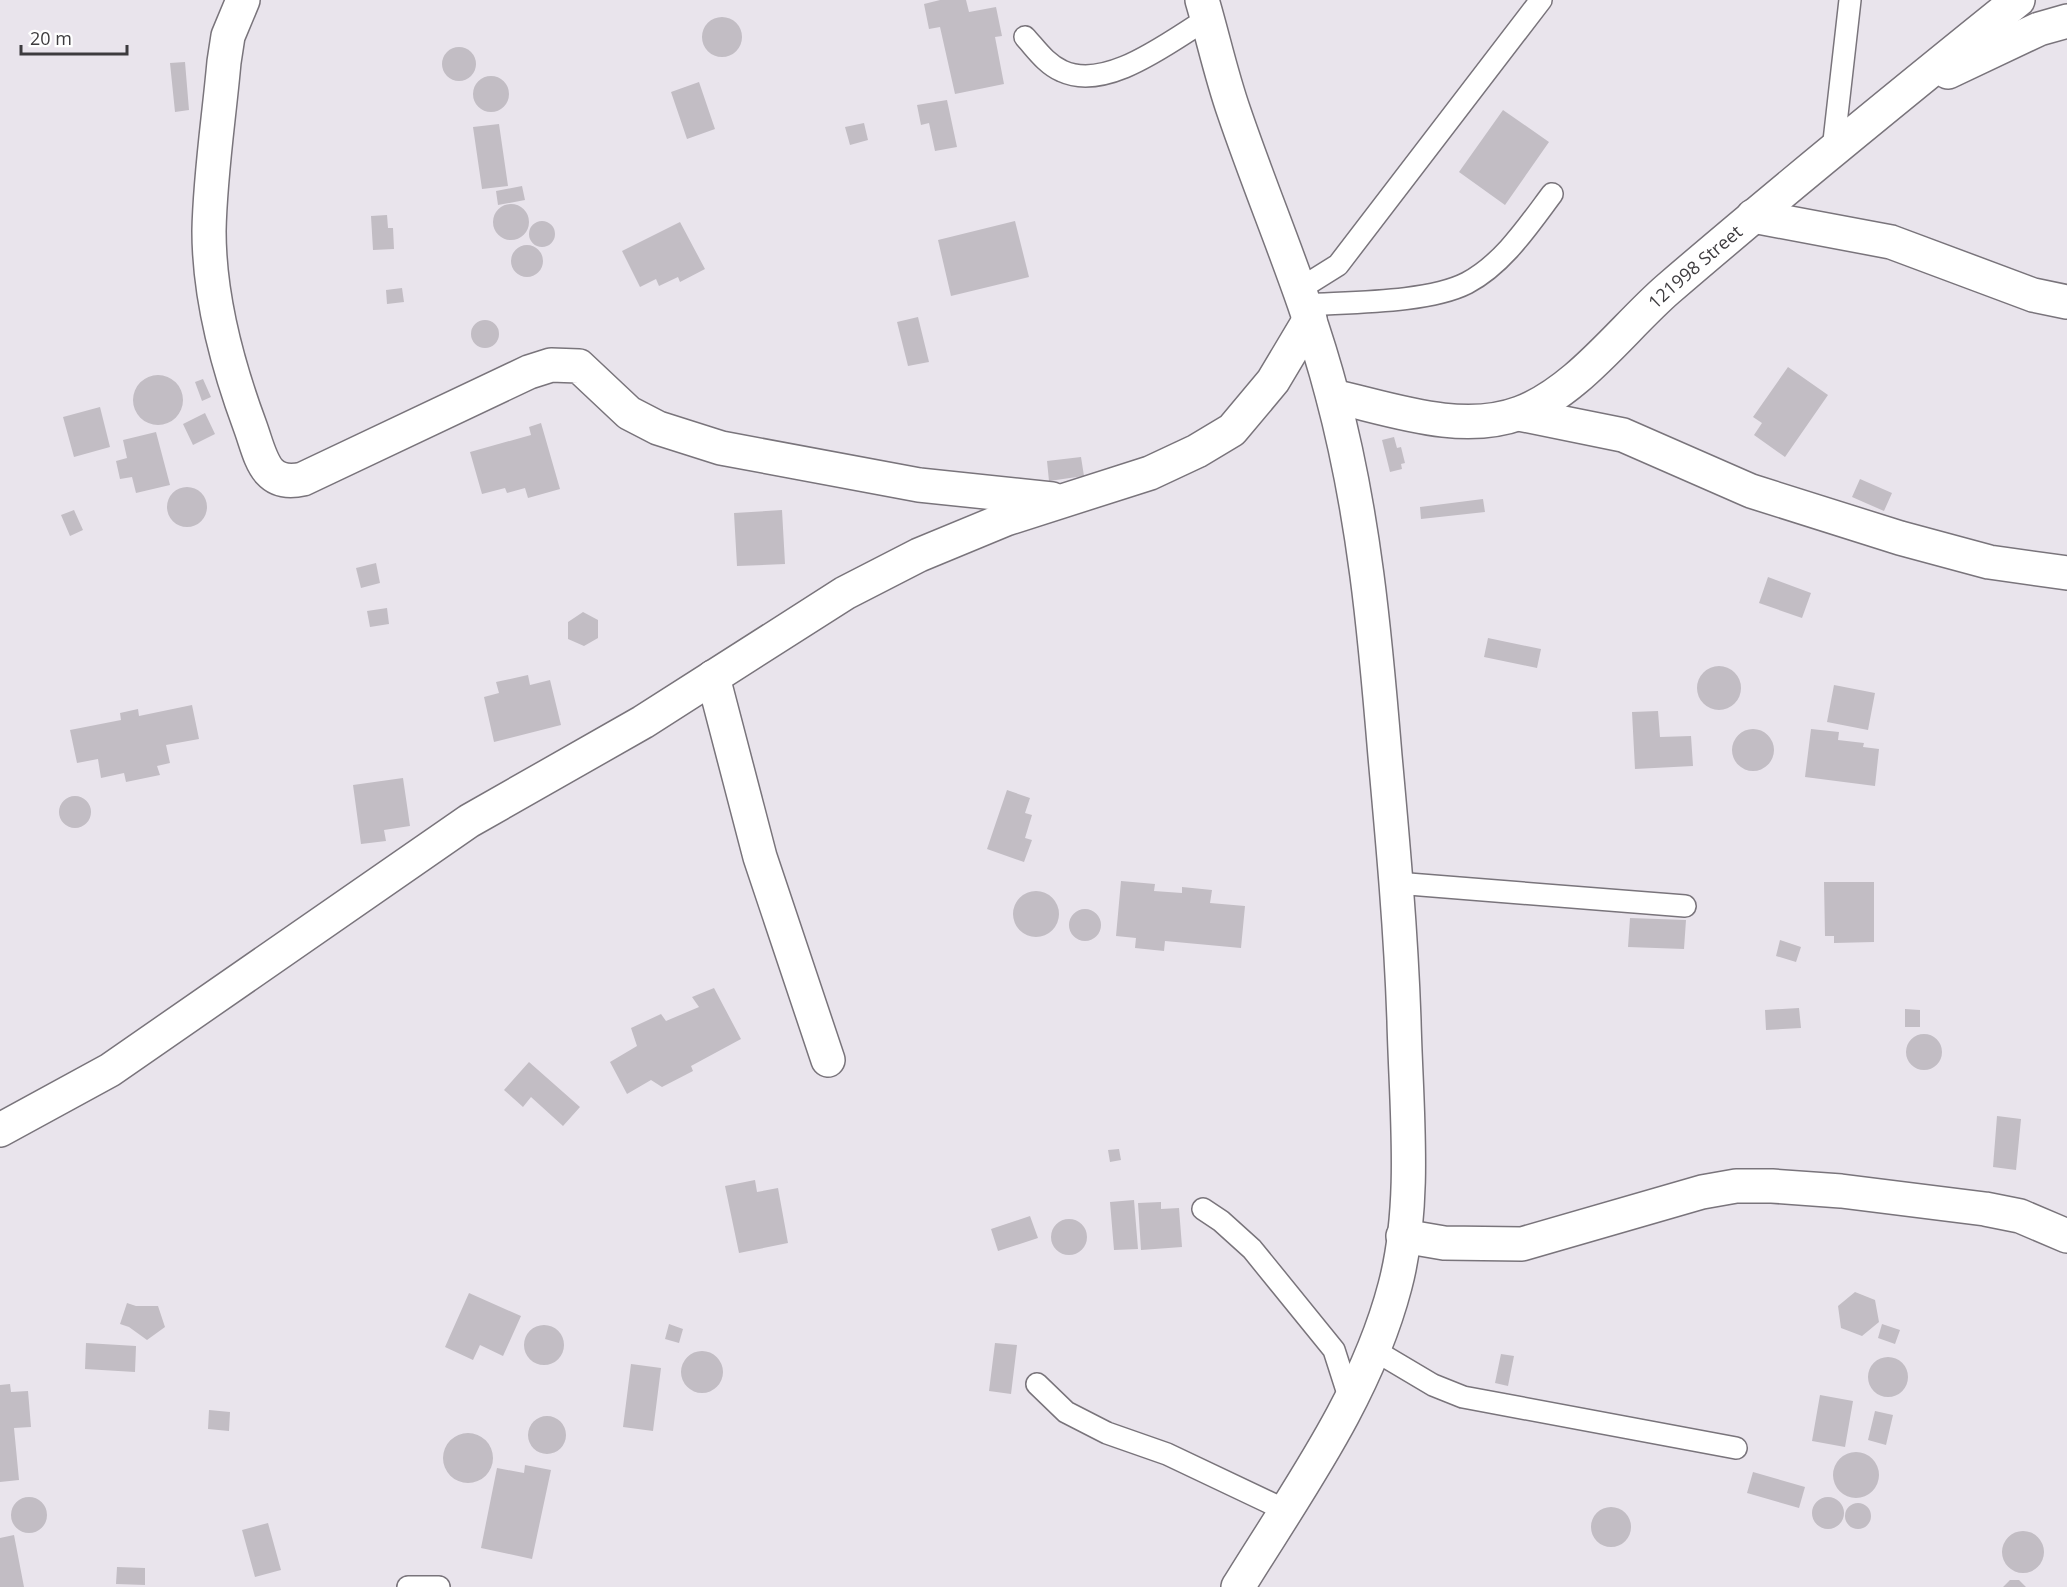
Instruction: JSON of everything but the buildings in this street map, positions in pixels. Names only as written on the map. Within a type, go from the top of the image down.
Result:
[{"type":"street","points":[[243,0],[228,36],[224,62],[209,231],[215,306],[232,379],[265,466],[275,478],[287,483],[303,479],[530,372],[551,365],[567,364],[579,366],[629,413],[658,428],[712,445],[919,484],[1063,500]]},
{"type":"street","name":"121998 Street","points":[[1333,396],[1434,418],[1480,421],[1519,414],[1544,402],[1571,381],[1660,296],[1753,216],[2018,0]]},
{"type":"street","points":[[1205,9],[1232,108],[1304,305],[1333,396],[1361,527],[1372,601],[1403,980],[1408,1191],[1397,1281],[1374,1350],[1351,1403],[1238,1587]]},
{"type":"street","points":[[1898,96],[2039,29],[2067,21]]},
{"type":"street","points":[[1753,216],[1891,242],[2033,295],[2067,302]]},
{"type":"street","points":[[0,1130],[110,1070],[469,821],[643,722],[846,593],[919,555],[1006,519],[1150,473],[1197,451],[1232,430],[1273,381],[1304,305]]},
{"type":"street","points":[[1519,414],[1623,435],[1751,491],[1900,538],[1989,562],[2067,573]]},
{"type":"street","points":[[713,676],[760,857],[828,1060]]},
{"type":"street","points":[[1403,1236],[1444,1243],[1522,1244],[1701,1192],[1736,1186],[1841,1191],[1985,1209],[2020,1216],[2067,1236]]},
{"type":"lane","points":[[1304,305],[1338,265],[1541,0]]},
{"type":"lane","points":[[1833,150],[1850,0]]},
{"type":"lane","points":[[1025,37],[1047,62],[1063,72],[1094,76],[1127,67],[1205,9]]},
{"type":"lane","points":[[1304,305],[1399,298],[1438,292],[1467,283],[1495,262],[1521,234],[1552,194]]},
{"type":"lane","points":[[1396,883],[1685,906]]},
{"type":"lane","points":[[1203,1209],[1221,1221],[1252,1250],[1334,1350],[1351,1403]]},
{"type":"lane","points":[[1374,1350],[1433,1385],[1463,1397],[1736,1448]]},
{"type":"lane","points":[[1037,1384],[1066,1412],[1107,1433],[1167,1454],[1285,1510]]},
{"type":"lane","points":[[408,1587],[439,1587]]}]
